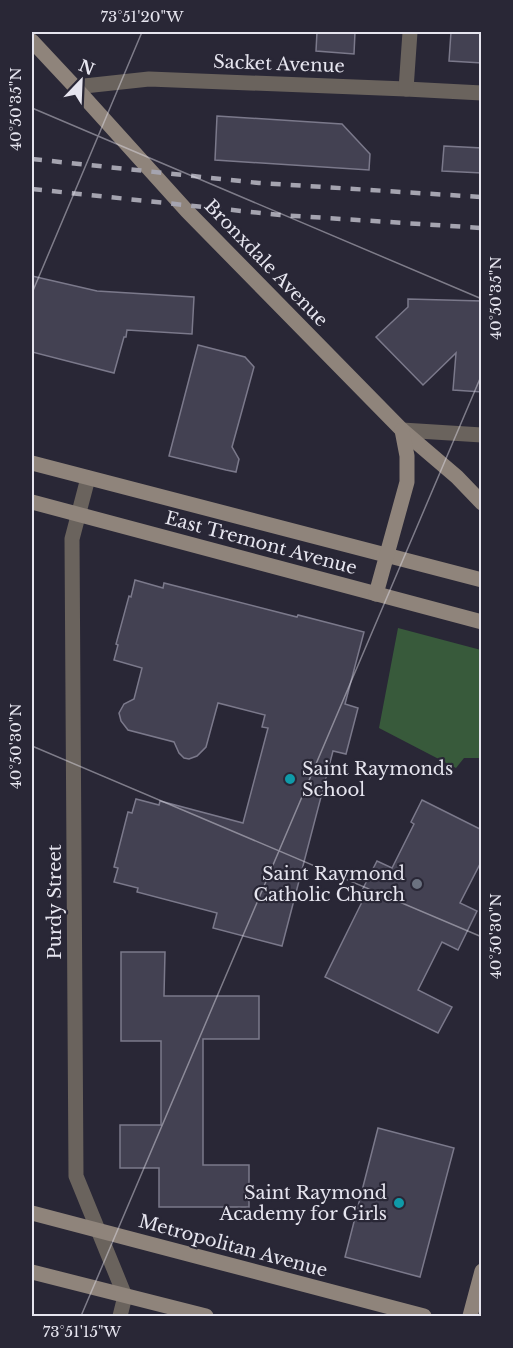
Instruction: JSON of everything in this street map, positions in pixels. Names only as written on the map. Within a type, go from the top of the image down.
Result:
[{"type":"street","points":[[406,89],[410,32]]},
{"type":"street","name":"Bronxdale Avenue","points":[[32,41],[187,211],[402,430],[457,477],[482,503]]},
{"type":"street","name":"Sacket Avenue","points":[[75,87],[149,79],[482,93]]},
{"type":"street","points":[[376,594],[407,482],[407,456],[402,430],[482,435]]},
{"type":"street","name":"East Tremont Avenue","points":[[32,463],[482,580]]},
{"type":"street","name":"Purdy Street","points":[[88,478],[72,539],[76,1176],[125,1296]]},
{"type":"street","name":"East Tremont Avenue","points":[[32,502],[482,622]]},
{"type":"street","name":"Metropolitan Avenue","points":[[32,1213],[424,1317]]},
{"type":"street","points":[[470,1317],[482,1271]]},
{"type":"street","points":[[32,1272],[206,1317]]},
{"type":"street","points":[[120,1317],[125,1296]]},
{"type":"green space","points":[[398,628],[481,650],[481,758],[464,758],[456,768],[379,728]]},
{"type":"building","points":[[317,32],[355,32],[354,54],[316,51]]},
{"type":"building","points":[[451,32],[482,32],[482,63],[449,61]]},
{"type":"building","points":[[217,116],[342,124],[370,154],[369,170],[215,160]]},
{"type":"building","points":[[444,146],[482,148],[482,173],[442,171]]},
{"type":"building","points":[[32,276],[97,291],[194,297],[192,334],[127,330],[114,373],[32,352]]},
{"type":"building","points":[[408,299],[482,301],[482,392],[453,390],[456,353],[423,385],[376,337],[408,307]]},
{"type":"building","points":[[198,345],[245,357],[254,367],[232,447],[239,459],[236,472],[169,456]]},
{"type":"building","name":"Saint Raymonds School","points":[[135,580],[163,588],[164,583],[364,632],[345,704],[358,708],[346,754],[333,751],[282,946],[213,928],[217,913],[137,892],[138,888],[114,882],[118,868],[114,867],[128,812],[132,813],[136,799],[159,805],[160,801],[243,823],[268,728],[262,727],[265,715],[218,703],[206,747],[197,756],[189,759],[179,753],[174,742],[128,730],[121,721],[119,713],[124,704],[134,699],[142,668],[114,660],[118,645],[116,644]]},
{"type":"building","name":"Saint Raymond Catholic Church","points":[[422,800],[482,830],[482,860],[460,903],[477,911],[458,950],[442,942],[418,990],[452,1007],[438,1033],[325,977],[362,902],[357,900],[377,861],[392,868],[414,824],[411,822]]},
{"type":"building","points":[[121,952],[165,952],[164,996],[259,996],[259,1039],[203,1039],[203,1165],[249,1165],[249,1207],[159,1207],[159,1168],[120,1168],[120,1125],[161,1125],[161,1041],[121,1041]]},
{"type":"building","name":"Saint Raymond Academy for Girls","points":[[378,1128],[454,1148],[420,1277],[345,1257]]},
{"type":"railway","points":[[32,159],[259,183],[482,197]]},
{"type":"railway","points":[[32,189],[280,215],[482,228]]},
{"type":"place","name":"Saint Raymonds School","points":[[290,779]]},
{"type":"place","name":"Saint Raymond Catholic Church","points":[[417,884]]},
{"type":"place","name":"Saint Raymond Academy for Girls","points":[[399,1203]]}]
